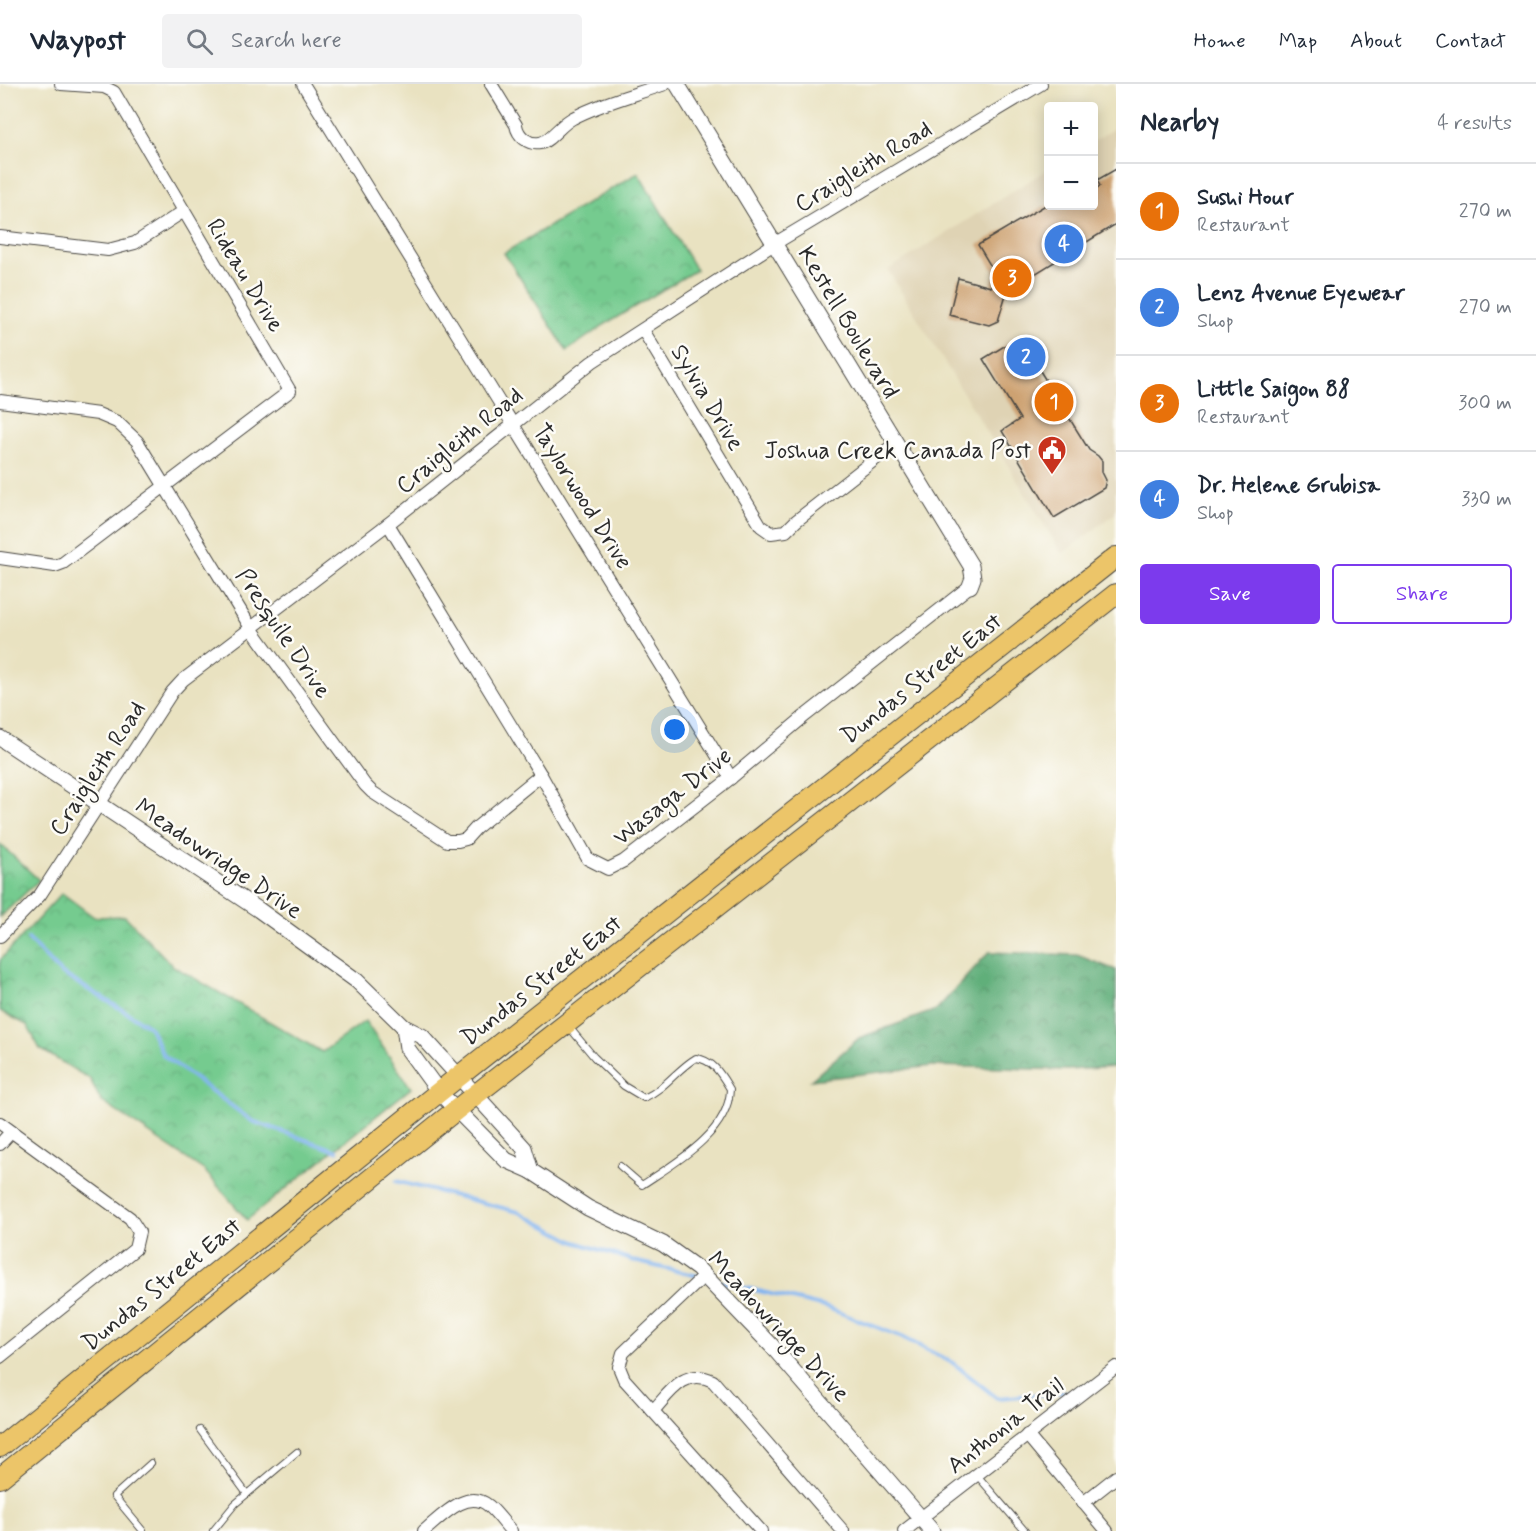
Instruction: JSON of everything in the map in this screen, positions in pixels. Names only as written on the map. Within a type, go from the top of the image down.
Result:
[{"type":"main road","name":"Dundas Street East","points":[[0,1447],[440,1092],[1116,556]]},
{"type":"main road","name":"Dundas Street East","points":[[0,1479],[456,1110],[1116,594]]},
{"type":"street","name":"Rideau Drive","points":[[61,84],[104,87],[114,92],[290,391],[164,484]]},
{"type":"street","name":"Taylorwood Drive","points":[[303,84],[731,778]]},
{"type":"street","points":[[492,84],[524,140],[540,143],[547,140],[566,122],[585,112],[665,84]]},
{"type":"street","name":"Kestell Boulevard","points":[[677,84],[970,566],[973,579],[970,586]]},
{"type":"street","name":"Craigleith Road","points":[[0,936],[40,896],[172,692],[183,680],[388,524],[592,362],[774,244],[1041,84]]},
{"type":"street","points":[[0,237],[91,249],[114,249],[135,243],[184,211]]},
{"type":"street","name":"Sylvia Drive","points":[[643,330],[766,531],[775,534],[786,531],[896,443]]},
{"type":"street","name":"Presquile Drive","points":[[0,401],[98,414],[111,418],[126,429],[137,441],[251,628],[368,789],[447,841],[458,842],[466,839],[476,828],[541,775]]},
{"type":"street","points":[[0,558],[55,566],[63,563],[164,484]]},
{"type":"street","name":"Wasaga Drive","points":[[388,524],[541,775],[588,859],[608,869],[624,861],[731,778],[806,715],[970,586]]},
{"type":"street","name":"Meadowridge Drive","points":[[0,738],[327,958],[357,981],[404,1027],[422,1036],[524,1148],[531,1171]]},
{"type":"street","name":"Meadowridge Drive","points":[[404,1027],[407,1048],[440,1092],[506,1160],[531,1171],[588,1208],[663,1244],[704,1276],[771,1345],[932,1531]]},
{"type":"street","points":[[0,1123],[130,1218],[139,1232],[135,1249],[0,1357]]},
{"type":"street","points":[[0,1144],[12,1132]]},
{"type":"street","points":[[704,1276],[623,1353],[619,1367],[624,1379],[761,1531]]},
{"type":"street","name":"Anthonia Trail","points":[[904,1531],[1116,1367]]},
{"type":"street","points":[[653,1411],[682,1380],[705,1377],[713,1381],[843,1531]]},
{"type":"street","points":[[1027,1436],[1107,1531]]},
{"type":"street","points":[[1083,1503],[1116,1477]]},
{"type":"street","points":[[424,1531],[460,1502],[472,1500],[486,1504],[511,1531]]},
{"type":"lane","points":[[567,1024],[594,1057],[624,1086],[644,1098],[656,1093],[696,1058],[709,1062],[720,1073],[730,1089],[728,1108],[721,1121],[707,1137],[675,1163],[642,1185],[620,1166]]},
{"type":"lane","points":[[200,1430],[247,1494]]},
{"type":"lane","points":[[213,1531],[235,1504],[297,1452]]},
{"type":"lane","points":[[143,1531],[114,1496],[151,1463]]},
{"type":"lane","points":[[976,1474],[1024,1531]]},
{"type":"shaded area","points":[[1116,127],[1116,513],[1062,554],[888,270],[1044,172],[1044,210],[1098,210],[1098,138]]},
{"type":"green space","points":[[638,173],[696,270],[604,325],[567,351],[504,253]]},
{"type":"green space","points":[[0,844],[39,880],[0,917]]},
{"type":"green space","points":[[62,893],[94,917],[125,916],[173,966],[322,1052],[365,1021],[411,1088],[247,1220],[205,1171],[101,1101],[90,1079],[40,1049],[27,1025],[0,1011],[0,960]]},
{"type":"green space","points":[[989,952],[1077,955],[1116,970],[1116,1067],[1067,1070],[933,1066],[811,1080],[859,1038],[936,1010]]},
{"type":"building","points":[[1116,169],[1116,224],[1007,291],[998,321],[989,325],[949,315],[958,278],[991,287],[995,273],[978,245],[1044,206],[1044,210],[1098,210],[1098,187],[1100,186],[1098,179]]},
{"type":"building","points":[[1019,337],[1089,450],[1102,461],[1102,472],[1106,480],[1104,488],[1054,518],[1002,431],[1020,419],[983,359]]},
{"type":"waterway","points":[[28,939],[61,973],[149,1026],[163,1055],[252,1121],[337,1151]]},
{"type":"waterway","points":[[396,1181],[519,1212],[575,1242],[638,1262],[698,1276]]},
{"type":"waterway","points":[[717,1281],[825,1307],[902,1337],[953,1363],[997,1398],[1071,1392],[1081,1388]]},
{"type":"place","name":"Dr. Helene Grubisa","points":[[1064,244]]},
{"type":"place","name":"Little Saigon 88","points":[[1012,278]]},
{"type":"place","name":"Lenz Avenue Eyewear","points":[[1026,357]]},
{"type":"place","name":"Sushi Hour","points":[[1054,402]]},
{"type":"place","name":"Joshua Creek Canada Post","points":[[1052,476]]}]
